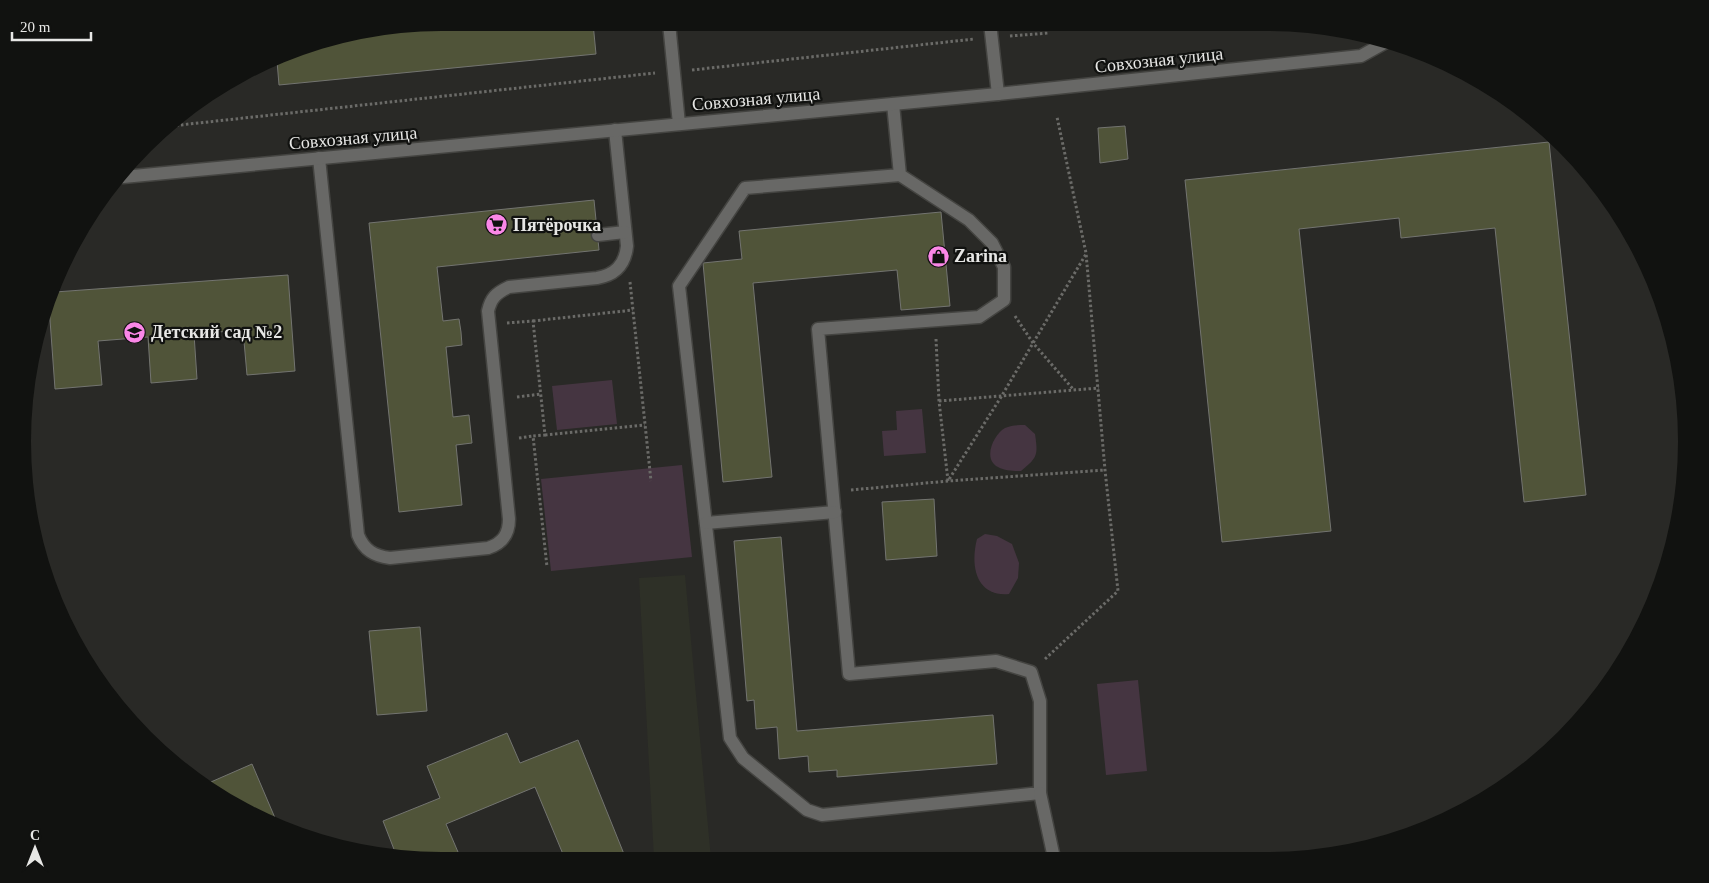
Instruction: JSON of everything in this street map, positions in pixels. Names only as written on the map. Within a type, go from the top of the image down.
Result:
[{"type":"street","points":[[670,31],[679,124]]},
{"type":"street","points":[[991,31],[998,94]]},
{"type":"street","name":"Совхозная улица","points":[[129,176],[998,94],[1361,56],[1379,47]]},
{"type":"street","points":[[893,104],[900,175]]},
{"type":"street","points":[[319,158],[358,535],[369,551],[378,557],[390,558],[488,548],[502,541],[506,535],[509,518],[489,325],[488,311],[490,303],[499,292],[509,287],[606,276],[620,267],[626,254],[626,246],[615,130]]},
{"type":"street","points":[[1040,793],[822,815],[807,810],[743,758],[730,738],[679,286],[745,188],[900,175],[969,220],[992,243],[1004,267],[1004,300],[979,318],[818,329],[849,674],[996,661],[1031,672],[1040,701],[1040,793],[1053,852]]},
{"type":"street","points":[[598,235],[625,232]]},
{"type":"street","points":[[706,523],[834,512]]},
{"type":"path","points":[[181,125],[1049,32]]},
{"type":"path","points":[[1031,672],[1118,591],[1105,470],[1086,253],[1057,117]]},
{"type":"path","points":[[626,246],[651,480]]},
{"type":"path","points":[[948,481],[1001,397],[1086,253]]},
{"type":"path","points":[[1004,300],[1033,343],[1073,390]]},
{"type":"path","points":[[489,325],[633,310]]},
{"type":"path","points":[[533,320],[545,435]]},
{"type":"path","points":[[935,320],[939,400],[948,481]]},
{"type":"path","points":[[939,400],[1001,397],[1099,388]]},
{"type":"path","points":[[497,399],[541,394]]},
{"type":"path","points":[[546,567],[533,436],[645,425]]},
{"type":"path","points":[[833,492],[948,481],[1105,470]]},
{"type":"shaded area","points":[[612,380],[617,424],[557,430],[552,386]]},
{"type":"shaded area","points":[[922,409],[926,453],[884,456],[882,431],[897,430],[896,411]]},
{"type":"shaded area","points":[[1025,425],[1035,434],[1036,455],[1034,459],[1021,471],[1006,470],[998,467],[993,463],[990,453],[997,436],[1007,427]]},
{"type":"shaded area","points":[[682,465],[692,557],[551,571],[541,479]]},
{"type":"shaded area","points":[[985,534],[997,536],[1012,544],[1019,563],[1018,578],[1009,594],[998,594],[989,590],[978,578],[975,569],[975,549],[977,539]]},
{"type":"shaded area","points":[[685,575],[710,852],[654,852],[639,578]]},
{"type":"shaded area","points":[[1138,680],[1147,771],[1106,775],[1097,684]]},
{"type":"building","points":[[442,31],[594,31],[596,54],[279,85],[277,66],[335,45],[361,39],[415,32]]},
{"type":"building","points":[[1125,126],[1128,159],[1100,163],[1098,128]]},
{"type":"building","points":[[1548,142],[1586,495],[1524,502],[1495,228],[1401,238],[1399,218],[1299,229],[1331,531],[1222,542],[1185,180]]},
{"type":"building","points":[[594,200],[599,250],[437,267],[443,321],[459,319],[461,332],[462,345],[446,347],[453,417],[469,415],[472,443],[456,445],[462,505],[399,512],[369,223]]},
{"type":"building","points":[[941,212],[950,306],[901,310],[897,270],[753,283],[772,477],[723,482],[703,263],[742,259],[739,231]]},
{"type":"building","name":"Детский сад №2","points":[[288,275],[295,371],[247,375],[243,330],[194,334],[197,379],[151,383],[148,337],[98,341],[102,385],[55,389],[50,319],[60,292]]},
{"type":"building","points":[[934,499],[937,556],[886,560],[882,502]]},
{"type":"building","points":[[781,537],[797,731],[993,715],[997,764],[837,777],[837,770],[809,772],[808,756],[779,759],[777,727],[756,729],[754,700],[747,701],[734,541]]},
{"type":"building","points":[[420,627],[427,711],[377,715],[369,631]]},
{"type":"building","points":[[507,733],[520,763],[578,740],[623,852],[562,852],[535,787],[446,824],[458,852],[394,849],[383,821],[440,798],[427,766]]},
{"type":"building","points":[[252,764],[274,816],[236,797],[212,782]]},
{"type":"place","name":"Пятёрочка","points":[[497,225]]},
{"type":"place","name":"Zarina","points":[[938,256]]},
{"type":"place","name":"Детский сад №2","points":[[135,332]]}]
